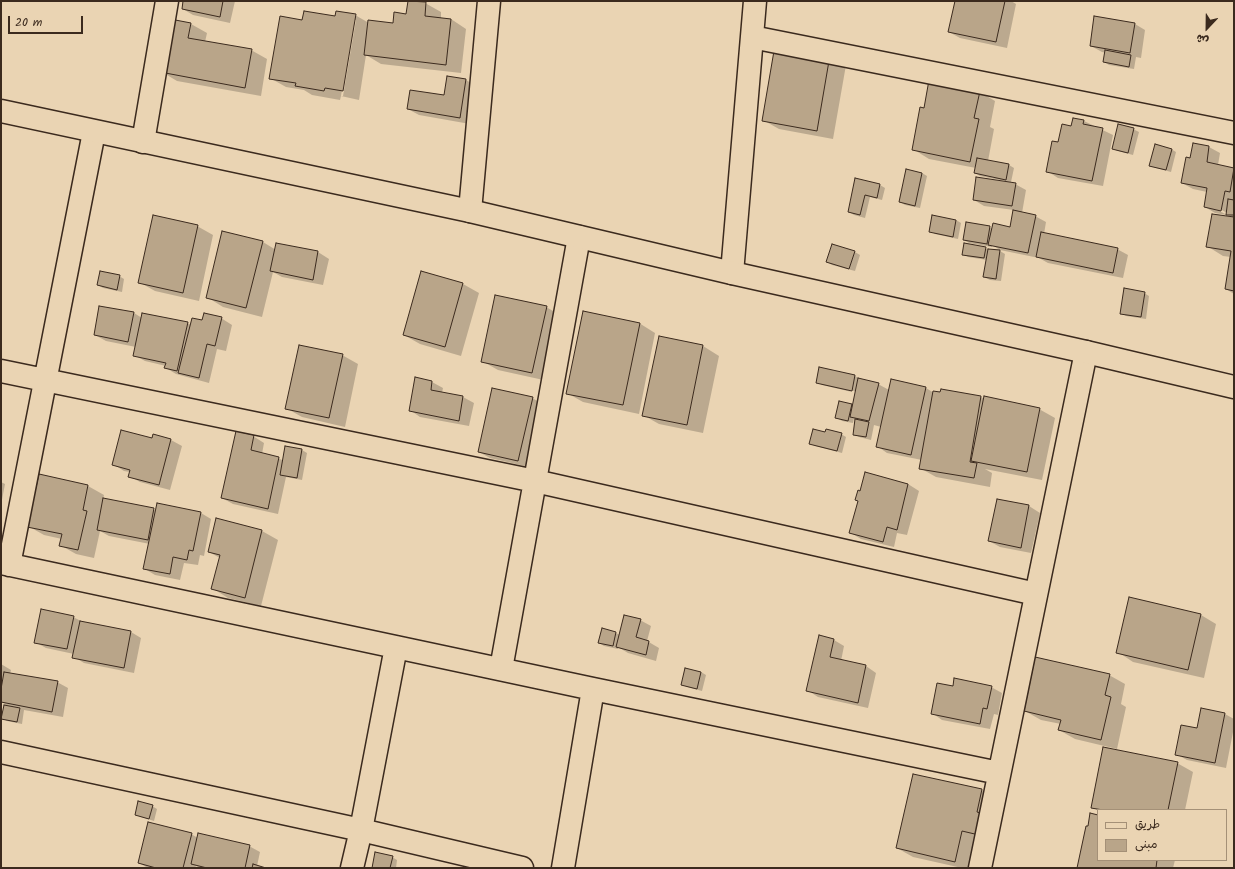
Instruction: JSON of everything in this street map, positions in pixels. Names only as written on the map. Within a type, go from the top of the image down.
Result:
[{"type":"street","points":[[143,142],[167,1]]},
{"type":"street","points":[[470,211],[489,1]]},
{"type":"street","points":[[732,273],[755,1]]},
{"type":"street","points":[[752,37],[1234,133]]},
{"type":"street","points":[[1,111],[470,211],[732,273],[1086,352],[1234,387]]},
{"type":"street","points":[[94,132],[46,380],[5,564],[593,689],[999,773]]},
{"type":"street","points":[[501,669],[579,236]]},
{"type":"street","points":[[980,868],[1086,352]]},
{"type":"street","points":[[1,371],[535,481],[1036,594]]},
{"type":"street","points":[[352,868],[361,830],[396,647]]},
{"type":"street","points":[[563,868],[593,689]]},
{"type":"street","points":[[1,752],[361,830],[522,868]]},
{"type":"building","points":[[183,1],[223,1],[220,17],[182,9]]},
{"type":"building","points":[[408,1],[426,2],[425,16],[451,19],[446,65],[364,55],[368,20],[393,23],[394,12],[406,14]]},
{"type":"building","points":[[955,1],[1005,1],[996,42],[948,32]]},
{"type":"building","points":[[304,11],[335,16],[336,11],[356,14],[343,91],[325,88],[324,91],[295,86],[296,83],[269,79],[280,16],[302,20]]},
{"type":"building","points":[[1094,16],[1135,23],[1130,53],[1090,46]]},
{"type":"building","points":[[170,19],[191,23],[188,38],[252,49],[245,88],[160,72]]},
{"type":"building","points":[[775,45],[830,55],[817,131],[762,121]]},
{"type":"building","points":[[1105,50],[1131,55],[1129,67],[1103,62]]},
{"type":"building","points":[[447,76],[466,79],[460,118],[407,109],[410,90],[444,95]]},
{"type":"building","points":[[929,80],[980,91],[974,118],[979,119],[970,162],[912,150],[920,107],[924,108]]},
{"type":"building","points":[[1073,118],[1084,120],[1083,124],[1103,128],[1092,181],[1046,172],[1052,141],[1058,142],[1062,124],[1071,126]]},
{"type":"building","points":[[1118,124],[1134,128],[1128,153],[1112,149]]},
{"type":"building","points":[[1193,143],[1209,146],[1207,162],[1234,168],[1230,192],[1225,191],[1221,211],[1204,207],[1207,188],[1181,183],[1186,157],[1190,158]]},
{"type":"building","points":[[1155,144],[1172,149],[1166,170],[1149,166]]},
{"type":"building","points":[[977,158],[1009,164],[1006,180],[974,173]]},
{"type":"building","points":[[906,169],[922,173],[915,206],[899,202]]},
{"type":"building","points":[[976,177],[1016,183],[1012,206],[973,200]]},
{"type":"building","points":[[855,178],[880,184],[877,198],[865,195],[860,215],[848,212]]},
{"type":"building","points":[[1228,199],[1234,200],[1234,215],[1226,215]]},
{"type":"building","points":[[1013,210],[1036,215],[1028,253],[988,245],[993,223],[1010,227]]},
{"type":"building","points":[[1212,214],[1234,217],[1234,291],[1225,289],[1231,251],[1206,247]]},
{"type":"building","points":[[153,215],[198,225],[183,293],[138,283]]},
{"type":"building","points":[[932,215],[956,220],[953,237],[929,232]]},
{"type":"building","points":[[966,222],[990,226],[987,244],[963,240]]},
{"type":"building","points":[[222,231],[263,241],[246,308],[206,298]]},
{"type":"building","points":[[1041,232],[1118,248],[1113,273],[1036,257]]},
{"type":"building","points":[[276,243],[318,251],[313,280],[270,271]]},
{"type":"building","points":[[964,243],[986,247],[984,258],[962,255]]},
{"type":"building","points":[[832,244],[855,251],[849,269],[826,262]]},
{"type":"building","points":[[988,249],[1000,250],[996,279],[983,277]]},
{"type":"building","points":[[100,271],[120,275],[117,290],[97,285]]},
{"type":"building","points":[[421,271],[463,283],[445,347],[403,335]]},
{"type":"building","points":[[1124,288],[1145,292],[1141,317],[1120,314]]},
{"type":"building","points":[[495,295],[547,306],[532,373],[481,362]]},
{"type":"building","points":[[99,306],[134,312],[128,342],[94,335]]},
{"type":"building","points":[[583,311],[640,323],[623,405],[566,394]]},
{"type":"building","points":[[142,313],[188,322],[177,371],[164,368],[166,363],[133,356]]},
{"type":"building","points":[[204,313],[222,317],[215,346],[207,344],[199,378],[178,373],[192,318],[202,320]]},
{"type":"building","points":[[659,336],[703,345],[687,425],[642,416]]},
{"type":"building","points":[[299,345],[343,354],[329,418],[285,409]]},
{"type":"building","points":[[819,367],[855,375],[852,391],[816,383]]},
{"type":"building","points":[[415,377],[432,381],[431,390],[463,396],[459,421],[409,411]]},
{"type":"building","points":[[858,378],[879,383],[869,421],[850,417]]},
{"type":"building","points":[[891,379],[926,387],[911,455],[876,447]]},
{"type":"building","points":[[492,388],[533,397],[518,461],[478,452]]},
{"type":"building","points":[[941,389],[981,396],[970,462],[977,463],[974,478],[919,469],[933,391],[940,392]]},
{"type":"building","points":[[984,396],[1040,408],[1027,472],[971,461]]},
{"type":"building","points":[[839,401],[852,404],[848,421],[835,418]]},
{"type":"building","points":[[855,419],[869,422],[866,437],[853,435]]},
{"type":"building","points":[[813,429],[825,432],[826,429],[842,433],[837,451],[809,444]]},
{"type":"building","points":[[121,430],[152,438],[153,434],[171,439],[159,485],[128,477],[130,470],[112,465]]},
{"type":"building","points":[[236,431],[254,435],[251,450],[279,457],[268,509],[221,498]]},
{"type":"building","points":[[285,446],[302,449],[297,478],[280,475]]},
{"type":"building","points":[[865,472],[908,484],[897,530],[887,527],[883,542],[849,533],[858,501],[855,500],[858,490],[860,491]]},
{"type":"building","points":[[39,474],[88,485],[83,510],[87,511],[78,550],[59,546],[62,534],[27,527]]},
{"type":"building","points":[[103,498],[154,508],[148,540],[97,530]]},
{"type":"building","points":[[997,499],[1029,505],[1021,548],[988,541]]},
{"type":"building","points":[[157,503],[201,512],[193,551],[189,550],[187,560],[173,557],[170,574],[143,569]]},
{"type":"building","points":[[216,518],[262,530],[245,598],[211,589],[220,555],[208,552]]},
{"type":"building","points":[[1129,597],[1201,614],[1188,670],[1116,653]]},
{"type":"building","points":[[41,609],[74,616],[67,649],[34,643]]},
{"type":"building","points":[[624,615],[641,619],[636,637],[649,641],[646,655],[616,647]]},
{"type":"building","points":[[80,621],[131,631],[124,668],[72,658]]},
{"type":"building","points":[[602,628],[616,632],[613,646],[598,643]]},
{"type":"building","points":[[819,635],[834,639],[830,657],[866,665],[858,703],[806,691]]},
{"type":"building","points":[[1035,657],[1110,674],[1105,695],[1111,697],[1101,740],[1058,730],[1061,720],[1024,711]]},
{"type":"building","points":[[685,668],[701,672],[697,689],[681,685]]},
{"type":"building","points":[[4,672],[58,681],[52,712],[1,702],[1,689]]},
{"type":"building","points":[[954,678],[992,686],[987,709],[983,708],[980,724],[931,714],[937,683],[953,686]]},
{"type":"building","points":[[4,705],[20,708],[17,722],[1,719]]},
{"type":"building","points":[[1201,708],[1225,713],[1215,763],[1175,755],[1181,725],[1197,728]]},
{"type":"building","points":[[1103,747],[1178,762],[1168,809],[1091,808]]},
{"type":"building","points":[[913,774],[982,789],[977,812],[984,814],[979,835],[962,831],[955,862],[896,848]]},
{"type":"building","points":[[138,801],[153,805],[149,819],[135,815]]},
{"type":"building","points":[[1090,813],[1097,815],[1097,861],[1157,861],[1156,868],[1077,868],[1086,826],[1088,826]]},
{"type":"building","points":[[148,822],[192,833],[183,868],[156,868],[138,863]]},
{"type":"building","points":[[198,833],[250,845],[245,868],[207,868],[191,864]]},
{"type":"building","points":[[375,852],[393,856],[390,868],[372,868]]},
{"type":"building","points":[[253,864],[266,868],[252,868]]}]
